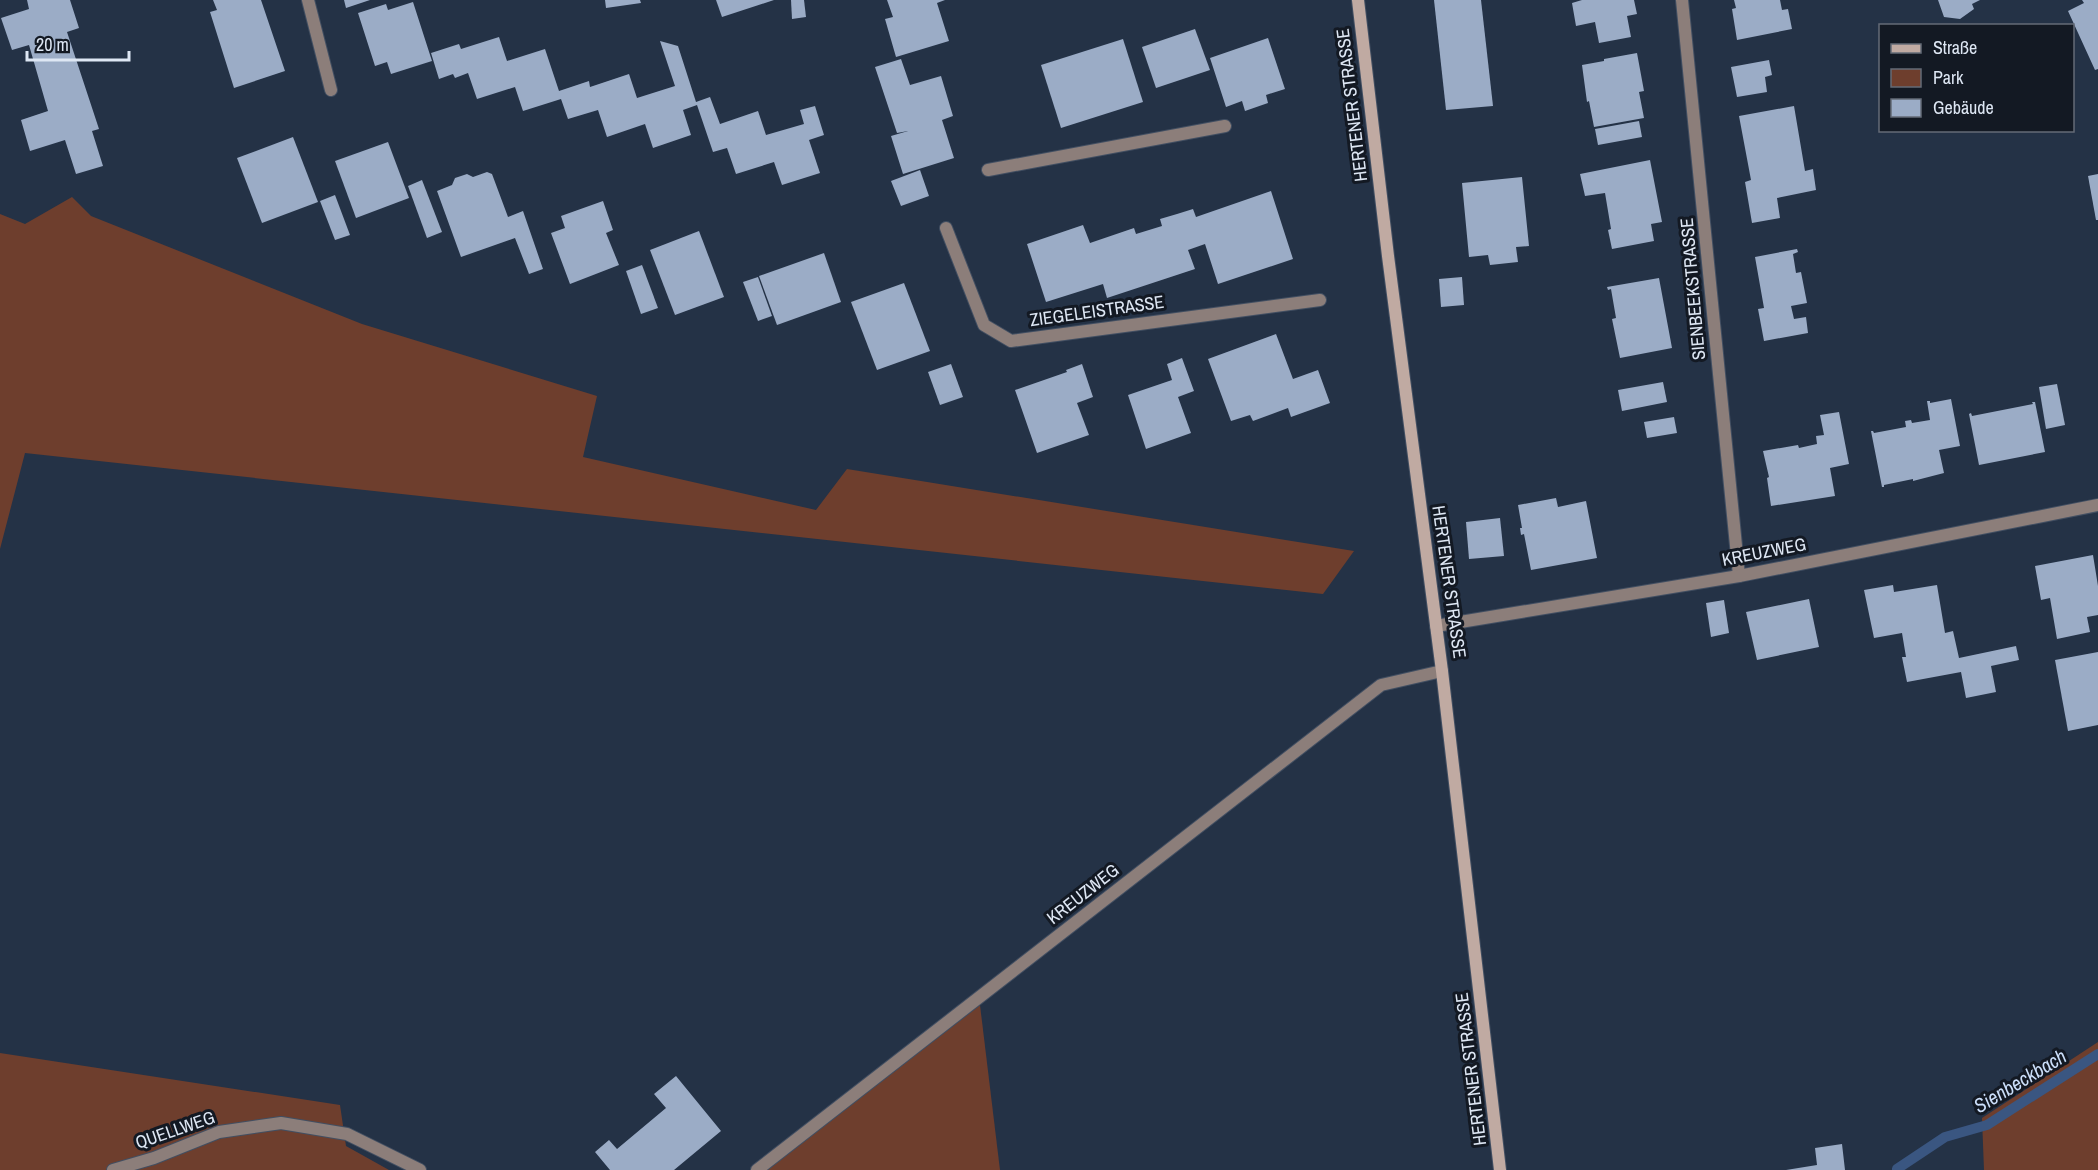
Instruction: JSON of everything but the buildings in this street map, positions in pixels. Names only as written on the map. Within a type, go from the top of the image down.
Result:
[{"type":"main road","name":"HERTENER STRASSE","points":[[1358,0],[1442,671],[1500,1170]]},
{"type":"street","points":[[308,0],[331,90]]},
{"type":"street","name":"SIENBEEKSTRASSE","points":[[1682,0],[1739,576]]},
{"type":"street","points":[[988,170],[1225,126]]},
{"type":"street","name":"ZIEGELEISTRASSE","points":[[946,228],[984,325],[1011,341],[1320,300]]},
{"type":"street","name":"KREUZWEG","points":[[1436,626],[1739,576],[2098,505]]},
{"type":"street","name":"KREUZWEG","points":[[757,1170],[1381,685],[1442,671]]},
{"type":"street","name":"QUELLWEG","points":[[113,1170],[154,1158],[219,1132],[280,1123],[347,1134],[420,1170]]},
{"type":"green space","points":[[72,197],[91,216],[362,324],[597,396],[583,457],[816,510],[847,469],[1354,551],[1323,594],[25,453],[0,549],[0,214],[25,224]]},
{"type":"green space","points":[[980,1005],[1000,1170],[767,1170]]},
{"type":"green space","points":[[2098,1042],[2098,1170],[1984,1170],[1982,1118]]},
{"type":"green space","points":[[0,1053],[340,1105],[346,1146],[389,1170],[0,1170]]},
{"type":"waterway","name":"Sienbeckbach","points":[[1897,1169],[1945,1137],[1987,1125],[2098,1054]]}]
